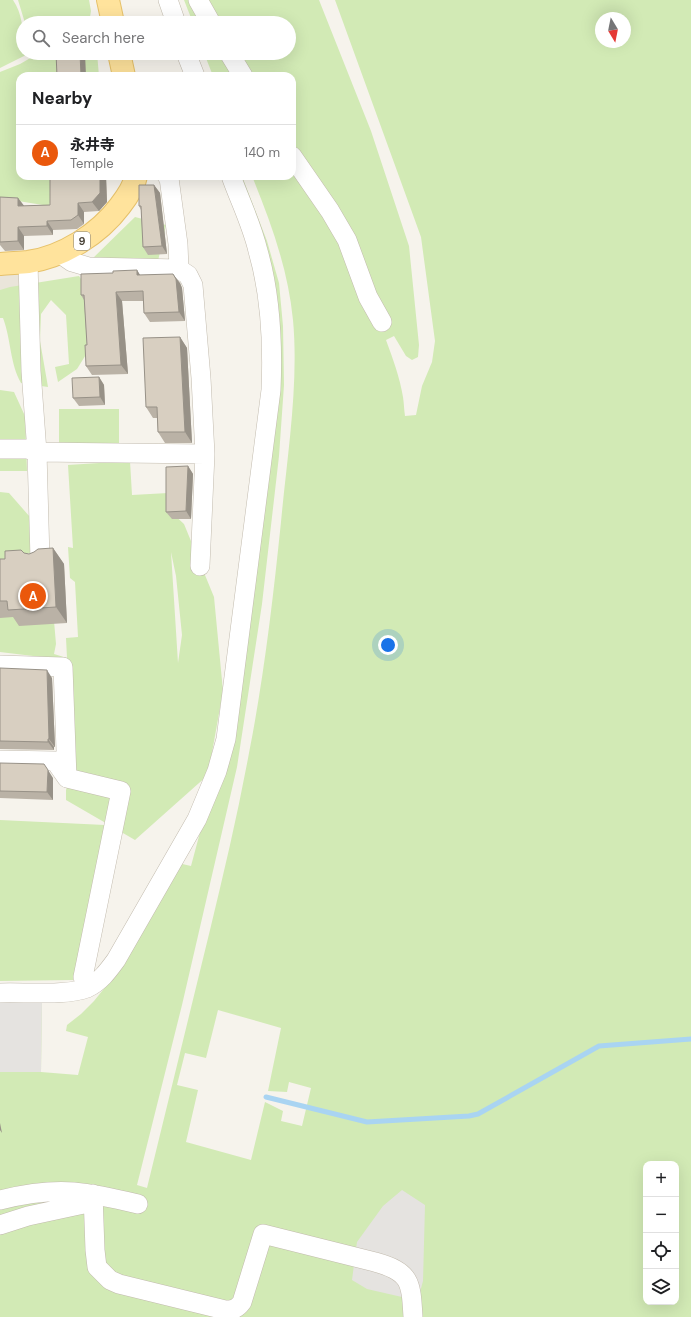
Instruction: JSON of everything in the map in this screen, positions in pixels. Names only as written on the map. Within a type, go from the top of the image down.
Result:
[{"type":"main road","points":[[108,0],[111,16]]},
{"type":"main road","points":[[121,60],[123,72]]},
{"type":"main road","name":"9","points":[[0,264],[28,262],[44,258],[80,243],[98,230],[114,214],[126,198],[135,180]]},
{"type":"street","points":[[168,0],[174,16]]},
{"type":"street","points":[[198,0],[207,16]]},
{"type":"street","points":[[188,60],[193,72]]},
{"type":"street","points":[[233,60],[241,72]]},
{"type":"street","points":[[296,162],[330,211],[347,240],[368,297],[382,322]]},
{"type":"street","points":[[169,180],[178,244],[179,269]]},
{"type":"street","points":[[0,993],[71,992],[87,988],[106,973],[116,960],[197,819],[217,772],[226,738],[271,390],[273,358],[269,304],[258,250],[232,180]]},
{"type":"street","points":[[59,253],[72,262],[90,267],[179,269],[188,275],[193,285],[202,378],[206,454],[200,566]]},
{"type":"street","points":[[28,262],[31,370],[37,452],[40,559]]},
{"type":"street","points":[[0,449],[27,449],[37,452],[206,454]]},
{"type":"street","points":[[0,665],[63,667],[67,778]]},
{"type":"street","points":[[0,760],[55,761],[67,778],[121,791],[83,977],[87,988]]},
{"type":"street","points":[[0,1200],[37,1193],[73,1192],[93,1198],[138,1204]]},
{"type":"street","points":[[0,1225],[93,1198]]},
{"type":"street","points":[[93,1198],[97,1267],[110,1280],[119,1284],[225,1310],[232,1310],[238,1307],[242,1302],[263,1234],[388,1265],[400,1271],[407,1279],[411,1290],[413,1317]]},
{"type":"shaded area","points":[[26,267],[27,295],[0,297],[0,268]]},
{"type":"shaded area","points":[[0,1000],[42,1000],[41,1072],[0,1072]]},
{"type":"shaded area","points":[[402,1190],[425,1205],[423,1281],[420,1292],[402,1297],[367,1289],[352,1280],[357,1242],[383,1206]]},
{"type":"green space","points":[[0,0],[13,0],[17,6],[20,16],[16,16],[16,60],[0,68]]},
{"type":"green space","points":[[18,0],[89,0],[91,11],[90,16],[23,16]]},
{"type":"green space","points":[[184,0],[319,0],[371,131],[409,246],[419,345],[418,357],[412,360],[406,356],[394,336],[386,340],[400,383],[405,416],[416,415],[422,386],[432,362],[435,341],[421,237],[335,0],[691,0],[691,1317],[0,1317],[0,1000],[42,1000],[41,1072],[78,1075],[88,1037],[66,1031],[67,1025],[94,1001],[119,970],[178,863],[191,866],[202,825],[280,372],[240,180],[244,180],[267,241],[279,283],[283,326],[284,385],[279,456],[262,604],[237,767],[182,1005],[137,1185],[147,1188],[231,842],[249,753],[268,638],[292,421],[294,370],[291,301],[278,246],[254,180],[296,180],[296,72],[211,72],[207,60],[296,60],[296,16],[190,16]],"holes":[[[218,1010],[281,1028],[268,1091],[287,1092],[289,1082],[311,1088],[302,1126],[281,1121],[283,1111],[265,1102],[251,1160],[186,1142],[198,1090],[177,1085],[185,1053],[206,1058]]]},
{"type":"green space","points":[[27,60],[98,60],[99,72],[16,72],[16,180],[56,180],[49,206],[0,199],[0,72]]},
{"type":"green space","points":[[135,217],[166,225],[158,261],[91,260]]},
{"type":"green space","points":[[79,276],[91,294],[97,337],[77,369],[58,382],[55,367],[69,364],[66,315],[51,300],[41,314],[40,341],[48,387],[21,383],[17,376],[6,326],[3,318],[0,318],[0,290],[10,287]]},
{"type":"green space","points":[[0,390],[14,392],[25,416],[27,471],[0,471]]},
{"type":"green space","points":[[59,409],[119,409],[119,445],[59,445]]},
{"type":"green space","points":[[130,461],[132,495],[168,493],[169,510],[184,524],[214,597],[223,691],[208,775],[135,840],[66,800],[66,790],[73,769],[68,687],[46,658],[0,652],[0,606],[54,621],[56,644],[54,654],[67,658],[66,638],[78,637],[75,582],[70,578],[68,547],[73,548],[68,465]],"holes":[[[171,552],[176,576],[182,635],[178,663]]]},
{"type":"green space","points":[[0,492],[9,493],[30,517],[31,553],[16,554],[0,568]]},
{"type":"green space","points":[[0,820],[105,825],[73,980],[0,981]]},
{"type":"building","points":[[56,60],[80,60],[81,72],[57,72]]},
{"type":"building","points":[[50,180],[100,180],[100,193],[92,202],[78,203],[78,215],[71,220],[47,221],[47,226],[18,227],[18,241],[0,242],[0,197],[18,198],[18,206],[50,205]]},
{"type":"building","points":[[139,185],[154,185],[162,246],[143,247],[141,206],[139,206]]},
{"type":"building","points":[[137,270],[137,275],[173,274],[176,279],[179,312],[144,313],[143,291],[116,292],[121,365],[86,366],[85,345],[87,345],[84,295],[81,295],[81,274],[113,273],[113,271]]},
{"type":"building","points":[[180,337],[185,432],[158,432],[157,407],[146,407],[143,338]]},
{"type":"building","points":[[99,377],[100,397],[73,398],[72,378]]},
{"type":"building","points":[[188,466],[186,511],[166,512],[166,467]]},
{"type":"building","points":[[53,548],[56,607],[8,610],[7,601],[0,601],[0,559],[5,559],[5,551],[21,550],[24,553],[29,554],[38,549]]},
{"type":"building","points":[[0,668],[47,670],[48,742],[0,741]]},
{"type":"building","points":[[0,763],[44,764],[48,770],[47,792],[0,791]]},
{"type":"waterway","points":[[266,1097],[367,1122],[469,1116],[478,1114],[599,1046],[691,1039]]},
{"type":"place","name":"永井寺","points":[[33,596]]}]
